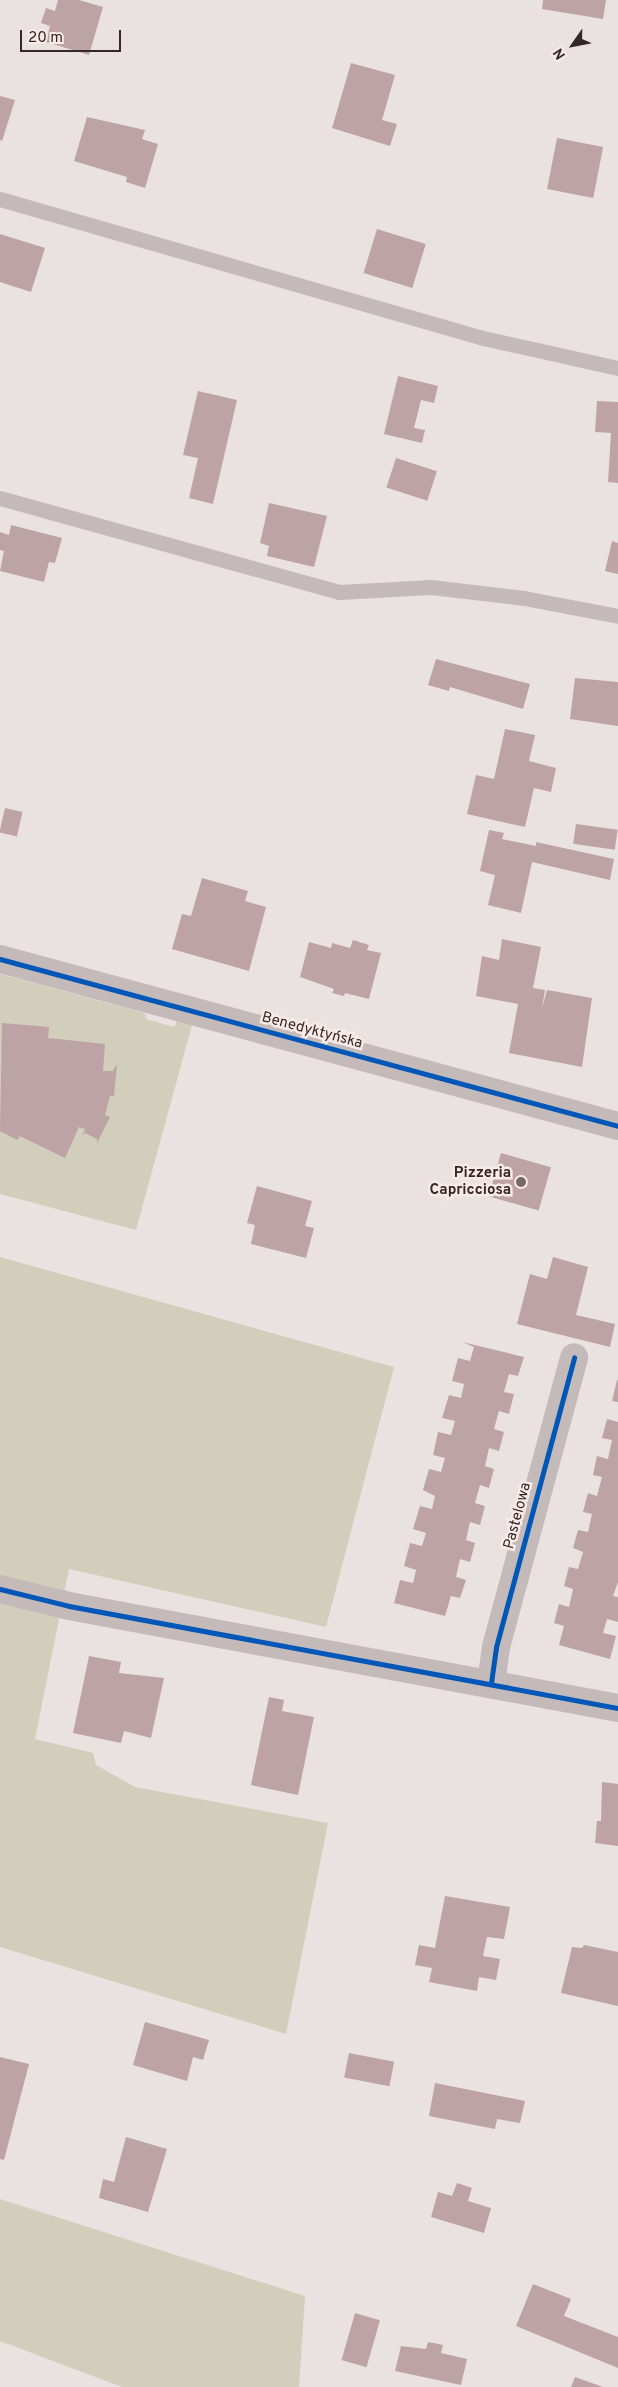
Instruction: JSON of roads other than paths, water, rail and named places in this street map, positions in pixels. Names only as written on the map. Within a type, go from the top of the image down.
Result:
[{"type":"street","name":"Benedyktyńska","points":[[0,960],[618,1126]]},
{"type":"street","name":"Pastelowa","points":[[491,1682],[496,1646],[574,1357]]},
{"type":"street","points":[[0,1589],[69,1606],[491,1682],[618,1708]]},
{"type":"lane","points":[[0,199],[483,338],[618,368]]},
{"type":"lane","points":[[0,498],[339,592],[431,587],[524,598],[618,616]]},
{"type":"place","name":"Pizzeria Capricciosa","points":[[521,1182]]}]
